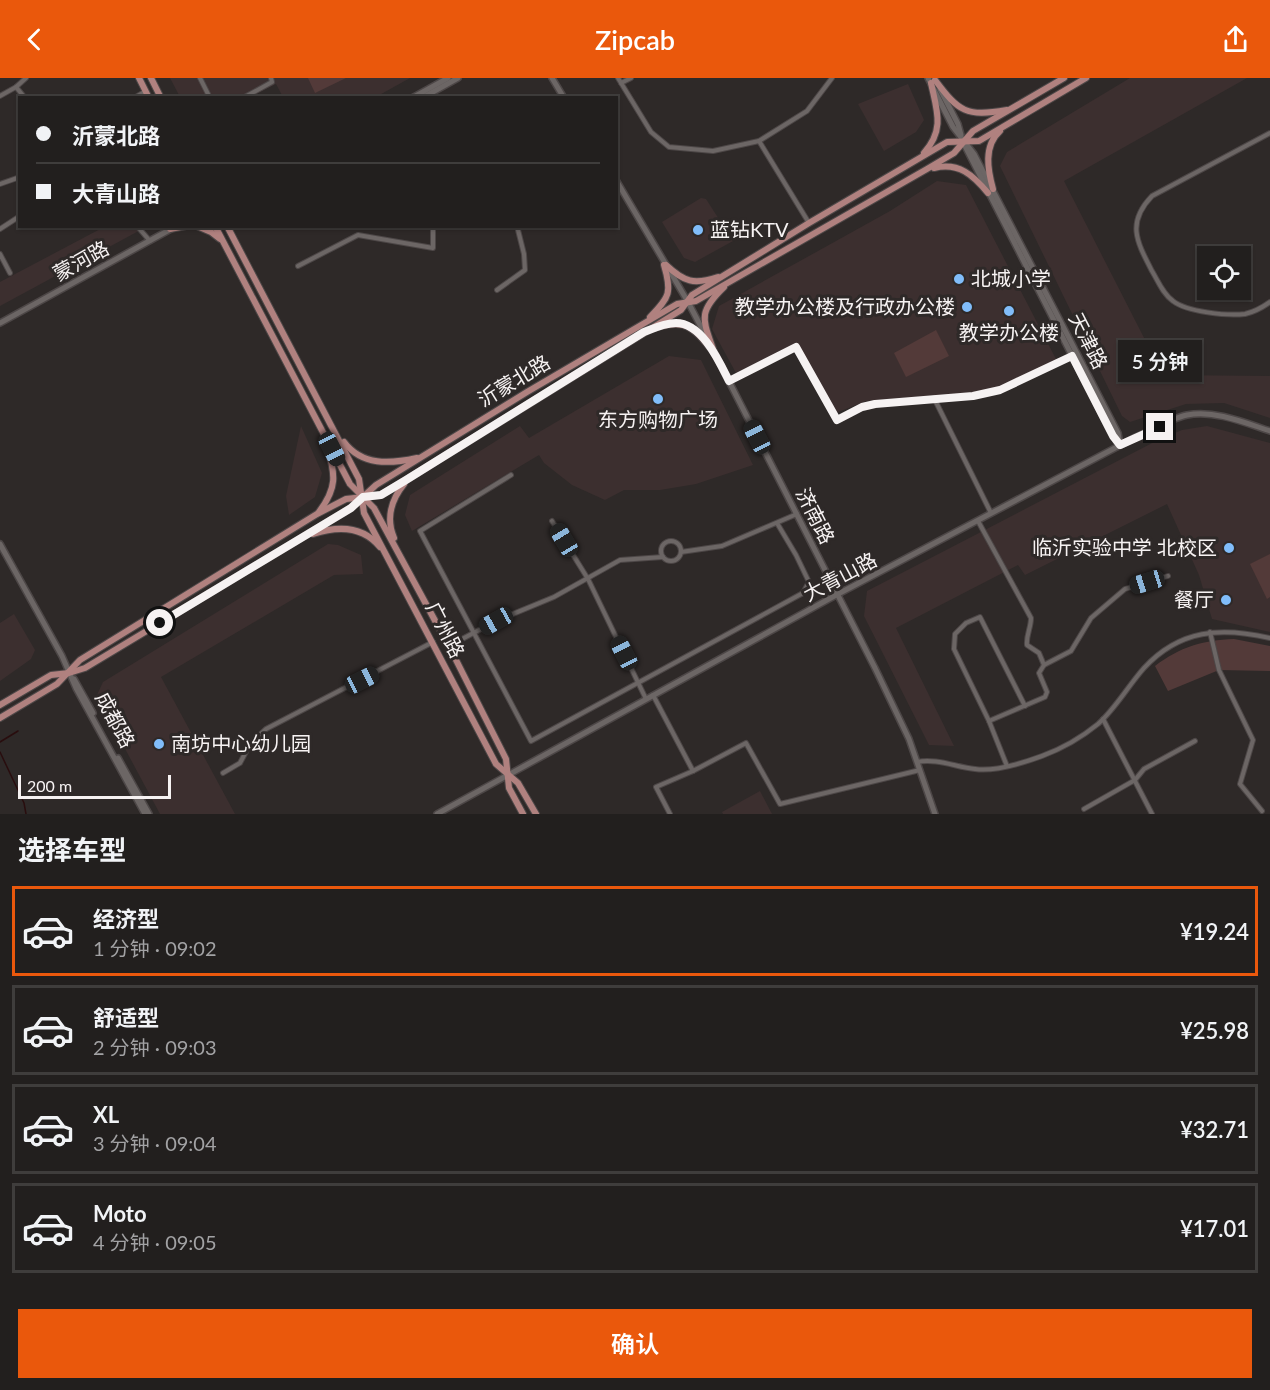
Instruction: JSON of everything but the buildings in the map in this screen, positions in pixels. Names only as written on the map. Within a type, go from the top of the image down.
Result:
[{"type":"main road","points":[[139,78],[147,94]]},
{"type":"main road","points":[[151,78],[159,96]]},
{"type":"main road","name":"沂蒙北路","points":[[731,276],[954,153],[973,131],[1064,78]]},
{"type":"main road","name":"沂蒙北路","points":[[0,718],[57,684],[80,660],[317,514],[346,499],[381,495],[677,304],[696,301],[809,223],[915,160],[947,142],[979,141],[1086,78]]},
{"type":"main road","points":[[932,80],[954,104],[968,111],[991,112],[1010,109]]},
{"type":"main road","points":[[915,160],[926,151],[938,130],[932,80]]},
{"type":"main road","points":[[991,191],[988,174],[989,150],[996,135],[1005,127]]},
{"type":"main road","points":[[927,169],[943,166],[957,168],[973,176],[991,191]]},
{"type":"main road","points":[[202,228],[223,242]]},
{"type":"main road","name":"广州路","points":[[216,228],[350,484],[374,508],[449,646],[506,759],[509,788],[523,814]]},
{"type":"main road","name":"广州路","points":[[228,228],[359,479],[364,513],[496,764],[518,783],[536,814]]},
{"type":"main road","points":[[232,228],[234,239]]},
{"type":"main road","points":[[665,265],[677,276],[688,281],[731,276]]},
{"type":"main road","points":[[642,328],[664,303],[669,293],[665,265]]},
{"type":"main road","points":[[714,352],[705,326],[705,311],[710,301],[731,276]]},
{"type":"main road","points":[[642,328],[670,324],[684,325],[695,329],[714,352]]},
{"type":"main road","name":"沂蒙北路","points":[[0,705],[51,675],[69,674],[85,668],[351,508],[376,485],[642,328]]},
{"type":"main road","points":[[333,428],[348,448],[358,456],[384,463],[423,457]]},
{"type":"main road","points":[[317,514],[327,501],[333,487],[335,469],[323,432]]},
{"type":"main road","points":[[403,561],[392,534],[390,520],[391,505],[397,491],[406,480]]},
{"type":"main road","points":[[301,538],[337,528],[352,528],[377,544],[394,567]]},
{"type":"street","points":[[0,96],[26,78]]},
{"type":"street","points":[[200,78],[209,96]]},
{"type":"street","points":[[247,96],[273,82],[270,78]]},
{"type":"street","points":[[434,78],[437,84]]},
{"type":"street","points":[[416,96],[448,78]]},
{"type":"street","points":[[426,96],[458,78]]},
{"type":"street","points":[[554,78],[565,96]]},
{"type":"street","points":[[618,78],[651,132],[669,147],[713,152],[759,141],[807,111],[832,78]]},
{"type":"street","points":[[621,83],[631,78]]},
{"type":"street","name":"天津路","points":[[932,80],[953,127],[974,154],[1072,356],[1113,436],[1120,445]]},
{"type":"street","points":[[16,87],[23,96]]},
{"type":"street","points":[[1270,133],[1152,196],[1143,206],[1136,221],[1136,236],[1142,251],[1165,293],[1174,302],[1201,312],[1245,314],[1262,308],[1270,302]]},
{"type":"street","points":[[759,141],[809,223]]},
{"type":"street","points":[[0,184],[18,178]]},
{"type":"street","name":"济南路","points":[[618,183],[678,290],[688,302],[838,594],[909,739],[935,814]]},
{"type":"street","name":"济南路","points":[[618,188],[665,265]]},
{"type":"street","name":"天津路","points":[[991,191],[1118,433],[1120,445]]},
{"type":"street","points":[[0,229],[18,217]]},
{"type":"street","points":[[139,228],[150,241]]},
{"type":"street","name":"蒙河路","points":[[0,323],[171,228]]},
{"type":"street","points":[[298,266],[358,235],[433,248],[433,228]]},
{"type":"street","points":[[497,290],[525,270],[524,254],[518,228]]},
{"type":"street","points":[[0,254],[10,273]]},
{"type":"street","points":[[729,381],[796,347],[837,420],[862,407],[875,404],[973,396],[1000,390],[1072,356]]},
{"type":"street","points":[[934,398],[992,513]]},
{"type":"street","name":"大青山路","points":[[437,814],[838,594],[1120,445],[1185,416],[1203,414],[1225,417],[1270,431]]},
{"type":"street","points":[[511,475],[420,531],[531,741],[803,593],[809,582],[777,523]]},
{"type":"street","points":[[449,646],[496,621],[554,597],[620,560],[663,557],[669,561],[675,561],[681,552],[722,546],[797,514]]},
{"type":"street","points":[[978,520],[1030,618],[1031,626],[1026,637],[1028,645],[1039,653],[1044,665]]},
{"type":"street","points":[[552,521],[588,579],[646,699]]},
{"type":"street","points":[[663,557],[662,547],[670,541],[678,543],[681,552]]},
{"type":"street","name":"成都路","points":[[0,544],[62,656],[69,674]]},
{"type":"street","name":"成都路","points":[[0,550],[147,814]]},
{"type":"street","points":[[989,721],[1046,697],[1047,692],[1039,673],[1044,665],[1071,651],[1091,618],[1125,589],[1168,576]]},
{"type":"street","points":[[1007,766],[989,721],[954,649],[955,634],[966,623],[980,617],[1025,706]]},
{"type":"street","points":[[917,762],[926,760],[978,770],[1007,766],[1043,756],[1069,743],[1103,719],[1124,696],[1143,669],[1173,645],[1210,632],[1224,630],[1270,638]]},
{"type":"street","points":[[1210,632],[1219,670],[1253,740],[1240,784],[1262,811]]},
{"type":"street","points":[[223,773],[240,763],[250,744],[266,729],[433,642]]},
{"type":"street","points":[[653,695],[693,771]]},
{"type":"street","points":[[1103,719],[1152,814]]},
{"type":"street","points":[[1084,809],[1135,780],[1144,769],[1195,741]]},
{"type":"street","points":[[670,814],[656,787],[693,771],[746,743],[780,804],[920,770]]},
{"type":"shaded area","points":[[170,78],[410,78],[378,96],[282,96],[276,84],[252,96],[179,96]]},
{"type":"shaded area","points":[[308,78],[346,78],[315,93]]},
{"type":"shaded area","points":[[1130,78],[1247,78],[1064,181],[1163,375],[1270,376],[1270,418],[1224,403],[1186,404],[1130,422],[1122,416],[1000,166],[1007,152]]},
{"type":"shaded area","points":[[908,84],[924,120],[916,132],[884,151],[858,104]]},
{"type":"shaded area","points":[[937,181],[966,185],[1057,361],[1017,381],[980,392],[866,401],[836,413],[797,343],[736,373],[712,329],[719,306],[890,211]]},
{"type":"shaded area","points":[[701,198],[706,199],[733,241],[695,262],[684,258],[662,222]]},
{"type":"shaded area","points":[[102,228],[144,228],[0,306],[0,282]]},
{"type":"shaded area","points":[[936,330],[949,356],[906,377],[894,353]]},
{"type":"shaded area","name":"东方购物广场","points":[[669,356],[701,360],[753,465],[696,484],[660,490],[624,490],[605,500],[572,485],[544,463],[539,455],[412,531],[405,515],[410,495],[520,426],[529,438]]},
{"type":"shaded area","points":[[301,426],[322,473],[315,497],[289,515],[286,496]]},
{"type":"shaded area","points":[[1207,426],[1270,443],[1270,632],[1212,619],[1199,575],[1167,504],[1025,575],[1018,565],[896,628],[954,746],[929,745],[864,616],[867,591],[1158,440],[1182,430]]},
{"type":"shaded area","points":[[328,544],[338,545],[361,555],[363,574],[334,575],[161,677],[235,814],[160,814],[100,702],[97,695],[103,682]]},
{"type":"shaded area","points":[[1270,554],[1270,597],[1267,599],[1250,564]]},
{"type":"shaded area","points":[[14,614],[35,650],[31,659],[0,681],[0,623]]},
{"type":"shaded area","points":[[1234,639],[1270,646],[1270,671],[1219,670],[1168,691],[1155,666],[1183,649],[1212,641]]},
{"type":"shaded area","points":[[760,791],[772,814],[723,814],[722,812]]},
{"type":"waterway","points":[[0,742],[18,731]]},
{"type":"waterway","points":[[0,752],[24,803],[26,814]]},
{"type":"place","name":"蓝钻KTV","points":[[698,230]]},
{"type":"place","name":"北城小学","points":[[959,279]]},
{"type":"place","name":"教学办公楼及行政办公楼","points":[[967,307]]},
{"type":"place","name":"教学办公楼","points":[[1009,311]]},
{"type":"place","name":"东方购物广场","points":[[658,399]]},
{"type":"place","name":"临沂实验中学 北校区","points":[[1229,548]]},
{"type":"place","name":"餐厅","points":[[1226,600]]},
{"type":"place","name":"南坊中心幼儿园","points":[[159,744]]},
{"type":"route","points":[[160,623],[351,508],[363,497],[381,495],[644,332],[663,325],[676,323],[695,329],[714,352],[729,381],[796,347],[837,420],[862,407],[875,404],[973,396],[1000,390],[1015,385],[1072,356],[1113,436],[1120,445],[1160,427]]}]
